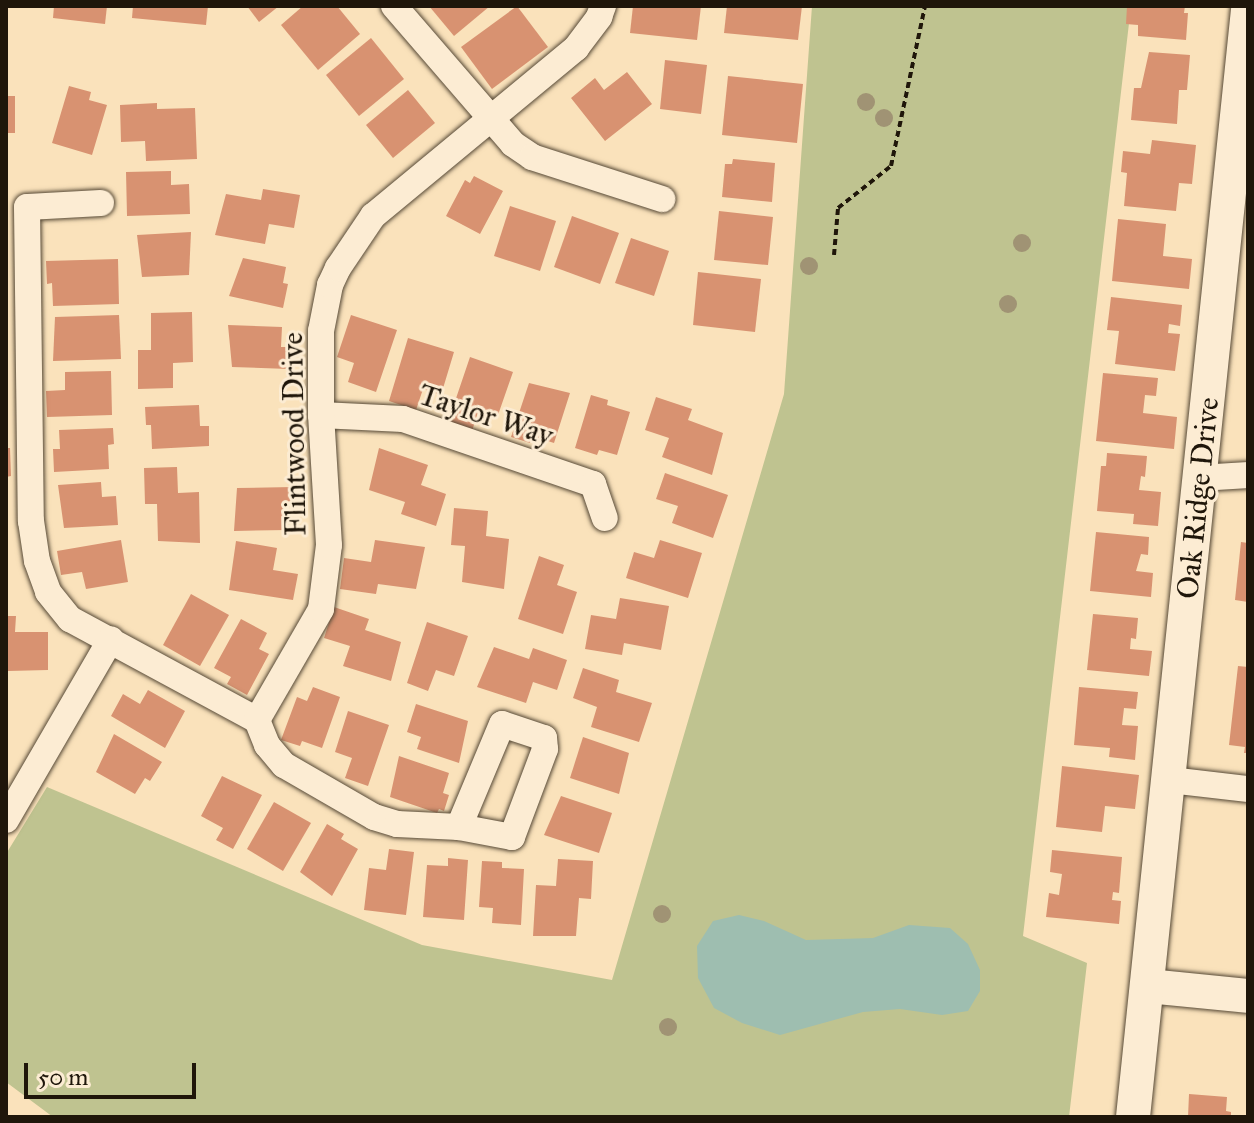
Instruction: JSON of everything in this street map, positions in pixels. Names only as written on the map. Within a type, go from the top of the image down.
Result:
[{"type":"street","points":[[394,6],[513,144],[532,157],[662,199]]},
{"type":"street","name":"Flintwood Drive","points":[[257,720],[321,609],[329,545],[321,415],[321,331],[324,308],[338,268],[373,216],[576,48],[599,17],[603,6]]},
{"type":"street","name":"Oak Ridge Drive","points":[[1133,1117],[1200,478],[1240,159],[1248,10]]},
{"type":"street","points":[[101,203],[27,207],[31,521],[37,561],[48,592],[70,619],[257,720],[267,745],[284,765],[374,817],[397,824],[459,827]]},
{"type":"street","name":"Taylor Way","points":[[321,415],[403,419],[593,484],[605,518]]},
{"type":"street","points":[[1200,478],[1248,475]]},
{"type":"street","points":[[6,820],[111,639]]},
{"type":"street","points":[[1170,780],[1248,789]]},
{"type":"street","points":[[1148,986],[1248,996]]},
{"type":"path","points":[[834,255],[838,208],[891,166],[925,6]]},
{"type":"green space","points":[[812,6],[1131,6],[1023,936],[1087,963],[1069,1117],[53,1117],[6,1082],[6,854],[47,787],[422,945],[612,980],[784,394]]},
{"type":"shaded area","points":[[739,915],[764,921],[806,940],[873,938],[909,925],[950,928],[968,944],[980,970],[980,991],[968,1011],[942,1015],[900,1009],[863,1012],[780,1035],[742,1023],[714,1008],[698,978],[697,946],[713,921]]},
{"type":"building","points":[[54,6],[107,6],[105,24],[53,18]]},
{"type":"building","points":[[133,6],[208,6],[206,25],[132,18]]},
{"type":"building","points":[[247,6],[279,6],[259,22]]},
{"type":"building","points":[[303,6],[337,6],[360,34],[318,70],[281,25]]},
{"type":"building","points":[[429,6],[490,6],[454,36]]},
{"type":"building","points":[[517,6],[548,47],[492,89],[461,47]]},
{"type":"building","points":[[633,6],[701,6],[697,40],[630,33]]},
{"type":"building","points":[[727,6],[802,6],[798,40],[724,33]]},
{"type":"building","points":[[1127,6],[1185,6],[1184,13],[1188,13],[1186,40],[1138,36],[1138,25],[1126,24]]},
{"type":"building","points":[[371,38],[404,79],[359,116],[326,75]]},
{"type":"building","points":[[1149,52],[1190,55],[1187,90],[1179,90],[1177,124],[1131,120],[1134,88],[1141,88]]},
{"type":"building","points":[[665,60],[707,65],[701,114],[660,109]]},
{"type":"building","points":[[627,72],[652,104],[605,141],[571,98],[595,78],[604,90]]},
{"type":"building","points":[[728,76],[803,84],[797,143],[722,135]]},
{"type":"building","points":[[69,86],[91,92],[89,100],[107,105],[92,155],[52,143]]},
{"type":"building","points":[[408,90],[435,123],[393,158],[366,125]]},
{"type":"building","points":[[6,96],[15,96],[15,133],[6,133]]},
{"type":"building","points":[[157,103],[157,109],[195,108],[197,159],[146,161],[145,141],[121,142],[120,105]]},
{"type":"building","points":[[1152,140],[1196,145],[1192,184],[1179,183],[1176,211],[1124,206],[1127,173],[1121,172],[1123,151],[1150,154]]},
{"type":"building","points":[[733,159],[775,163],[772,202],[722,197],[725,164],[732,164]]},
{"type":"building","points":[[171,171],[171,185],[189,184],[190,214],[127,216],[126,172]]},
{"type":"building","points":[[474,176],[503,191],[480,234],[446,216],[465,180],[470,183]]},
{"type":"building","points":[[263,189],[300,195],[294,228],[269,224],[265,244],[215,235],[226,194],[261,200]]},
{"type":"building","points":[[510,206],[556,221],[540,271],[494,256]]},
{"type":"building","points":[[719,211],[773,217],[768,265],[714,260]]},
{"type":"building","points":[[572,216],[619,233],[600,284],[554,267]]},
{"type":"building","points":[[1118,219],[1166,224],[1163,256],[1192,259],[1189,289],[1112,281]]},
{"type":"building","points":[[191,232],[189,275],[142,277],[137,235]]},
{"type":"building","points":[[631,238],[669,251],[654,296],[615,283]]},
{"type":"building","points":[[243,258],[286,267],[283,283],[288,284],[283,308],[229,296]]},
{"type":"building","points":[[118,259],[119,304],[53,306],[52,283],[47,284],[46,261]]},
{"type":"building","points":[[698,272],[761,279],[755,332],[693,325]]},
{"type":"building","points":[[1111,297],[1182,305],[1180,326],[1169,324],[1168,333],[1180,334],[1175,371],[1115,364],[1119,331],[1107,330]]},
{"type":"building","points":[[192,312],[193,362],[173,363],[173,388],[138,389],[138,350],[151,350],[151,313]]},
{"type":"building","points":[[119,315],[121,359],[53,361],[55,317]]},
{"type":"building","points":[[351,315],[397,330],[376,392],[348,382],[354,363],[337,357]]},
{"type":"building","points":[[228,325],[282,327],[281,347],[289,347],[289,369],[232,367]]},
{"type":"building","points":[[408,338],[454,352],[441,395],[423,389],[416,410],[389,401]]},
{"type":"building","points":[[470,357],[513,372],[498,415],[479,409],[472,431],[448,422]]},
{"type":"building","points":[[111,371],[112,415],[47,417],[46,391],[65,390],[65,372]]},
{"type":"building","points":[[1103,373],[1158,378],[1156,396],[1145,395],[1143,413],[1177,417],[1174,449],[1096,441]]},
{"type":"building","points":[[529,383],[570,393],[554,443],[532,436],[530,443],[511,437]]},
{"type":"building","points":[[591,395],[608,400],[607,405],[630,412],[617,455],[599,450],[597,455],[575,448]]},
{"type":"building","points":[[656,397],[692,409],[688,420],[723,433],[712,475],[662,457],[669,438],[645,430]]},
{"type":"building","points":[[199,405],[200,426],[209,426],[209,446],[152,449],[151,425],[146,425],[145,407]]},
{"type":"building","points":[[113,428],[114,444],[108,445],[109,469],[54,472],[53,449],[60,449],[59,430]]},
{"type":"building","points":[[6,448],[10,448],[11,476],[6,477]]},
{"type":"building","points":[[379,448],[428,465],[421,485],[446,494],[436,526],[401,514],[405,502],[369,490]]},
{"type":"building","points":[[1107,453],[1147,456],[1145,477],[1141,476],[1139,490],[1161,492],[1158,526],[1133,524],[1134,514],[1097,511],[1101,466],[1106,466]]},
{"type":"building","points":[[177,467],[178,493],[199,492],[200,543],[158,541],[157,504],[145,504],[144,468]]},
{"type":"building","points":[[665,473],[728,495],[713,538],[672,523],[678,506],[656,499]]},
{"type":"building","points":[[101,482],[102,497],[116,496],[118,525],[64,528],[58,485]]},
{"type":"building","points":[[293,487],[294,507],[287,507],[287,530],[234,531],[237,488]]},
{"type":"building","points":[[454,508],[488,511],[486,536],[509,539],[504,589],[462,582],[465,546],[451,545]]},
{"type":"building","points":[[1096,532],[1149,537],[1148,555],[1141,554],[1136,571],[1153,573],[1151,597],[1090,591]]},
{"type":"building","points":[[121,540],[128,582],[86,589],[82,572],[61,575],[57,551]]},
{"type":"building","points":[[375,540],[425,547],[416,589],[378,584],[376,594],[340,589],[344,558],[371,562]]},
{"type":"building","points":[[660,540],[702,553],[688,598],[626,578],[634,552],[654,558]]},
{"type":"building","points":[[236,541],[277,548],[273,570],[298,574],[293,600],[229,590]]},
{"type":"building","points":[[1241,542],[1248,543],[1248,602],[1235,600]]},
{"type":"building","points":[[539,556],[564,565],[557,585],[577,592],[563,634],[518,619]]},
{"type":"building","points":[[191,594],[229,615],[200,666],[163,645]]},
{"type":"building","points":[[620,598],[669,606],[661,650],[624,643],[622,655],[585,649],[591,615],[616,619]]},
{"type":"building","points":[[334,607],[369,619],[365,630],[401,642],[391,681],[343,666],[350,646],[324,638]]},
{"type":"building","points":[[1093,614],[1138,618],[1136,639],[1131,638],[1130,649],[1152,651],[1149,676],[1087,670]]},
{"type":"building","points":[[6,616],[16,616],[15,632],[48,632],[48,670],[8,671]]},
{"type":"building","points":[[241,619],[267,633],[259,649],[269,654],[247,695],[227,684],[231,677],[214,668]]},
{"type":"building","points":[[427,622],[468,636],[454,676],[436,670],[428,691],[407,683]]},
{"type":"building","points":[[494,647],[529,659],[533,648],[567,660],[557,690],[533,682],[526,703],[477,687]]},
{"type":"building","points":[[1238,666],[1248,667],[1248,753],[1244,753],[1245,747],[1229,745]]},
{"type":"building","points":[[583,668],[619,680],[616,692],[652,703],[639,742],[591,727],[597,707],[573,698]]},
{"type":"building","points":[[313,687],[340,697],[322,748],[302,741],[300,746],[281,740],[297,697],[307,701]]},
{"type":"building","points":[[1079,687],[1138,692],[1136,709],[1124,708],[1122,725],[1138,726],[1135,760],[1109,757],[1110,748],[1074,745]]},
{"type":"building","points":[[148,690],[185,711],[165,748],[111,716],[123,694],[140,704]]},
{"type":"building","points":[[416,704],[468,721],[459,763],[417,749],[421,737],[407,732]]},
{"type":"building","points":[[348,711],[389,725],[368,786],[345,778],[352,758],[335,752]]},
{"type":"building","points":[[114,734],[162,762],[150,781],[145,778],[135,794],[96,772]]},
{"type":"building","points":[[583,737],[629,753],[619,794],[570,778]]},
{"type":"building","points":[[399,756],[449,773],[443,793],[449,795],[444,811],[439,809],[437,813],[390,797]]},
{"type":"building","points":[[1062,766],[1139,775],[1135,809],[1105,806],[1102,832],[1056,827]]},
{"type":"building","points":[[222,776],[262,795],[233,849],[216,840],[223,828],[201,816]]},
{"type":"building","points":[[561,796],[612,813],[599,853],[544,835]]},
{"type":"building","points":[[274,802],[311,823],[283,871],[247,849]]},
{"type":"building","points":[[327,824],[344,834],[341,839],[358,849],[332,896],[300,872]]},
{"type":"building","points":[[389,849],[414,852],[406,915],[364,910],[369,868],[386,870]]},
{"type":"building","points":[[1052,850],[1122,857],[1119,893],[1113,892],[1112,900],[1121,901],[1119,924],[1046,917],[1049,893],[1059,895],[1062,874],[1050,872]]},
{"type":"building","points":[[448,858],[468,860],[464,920],[423,917],[427,865],[448,866]]},
{"type":"building","points":[[558,859],[593,861],[591,899],[579,898],[576,936],[533,936],[536,885],[556,886]]},
{"type":"building","points":[[482,861],[502,862],[502,868],[524,869],[521,925],[492,923],[493,908],[479,907]]},
{"type":"building","points":[[1189,1094],[1227,1097],[1226,1111],[1231,1112],[1231,1117],[1188,1117]]}]
